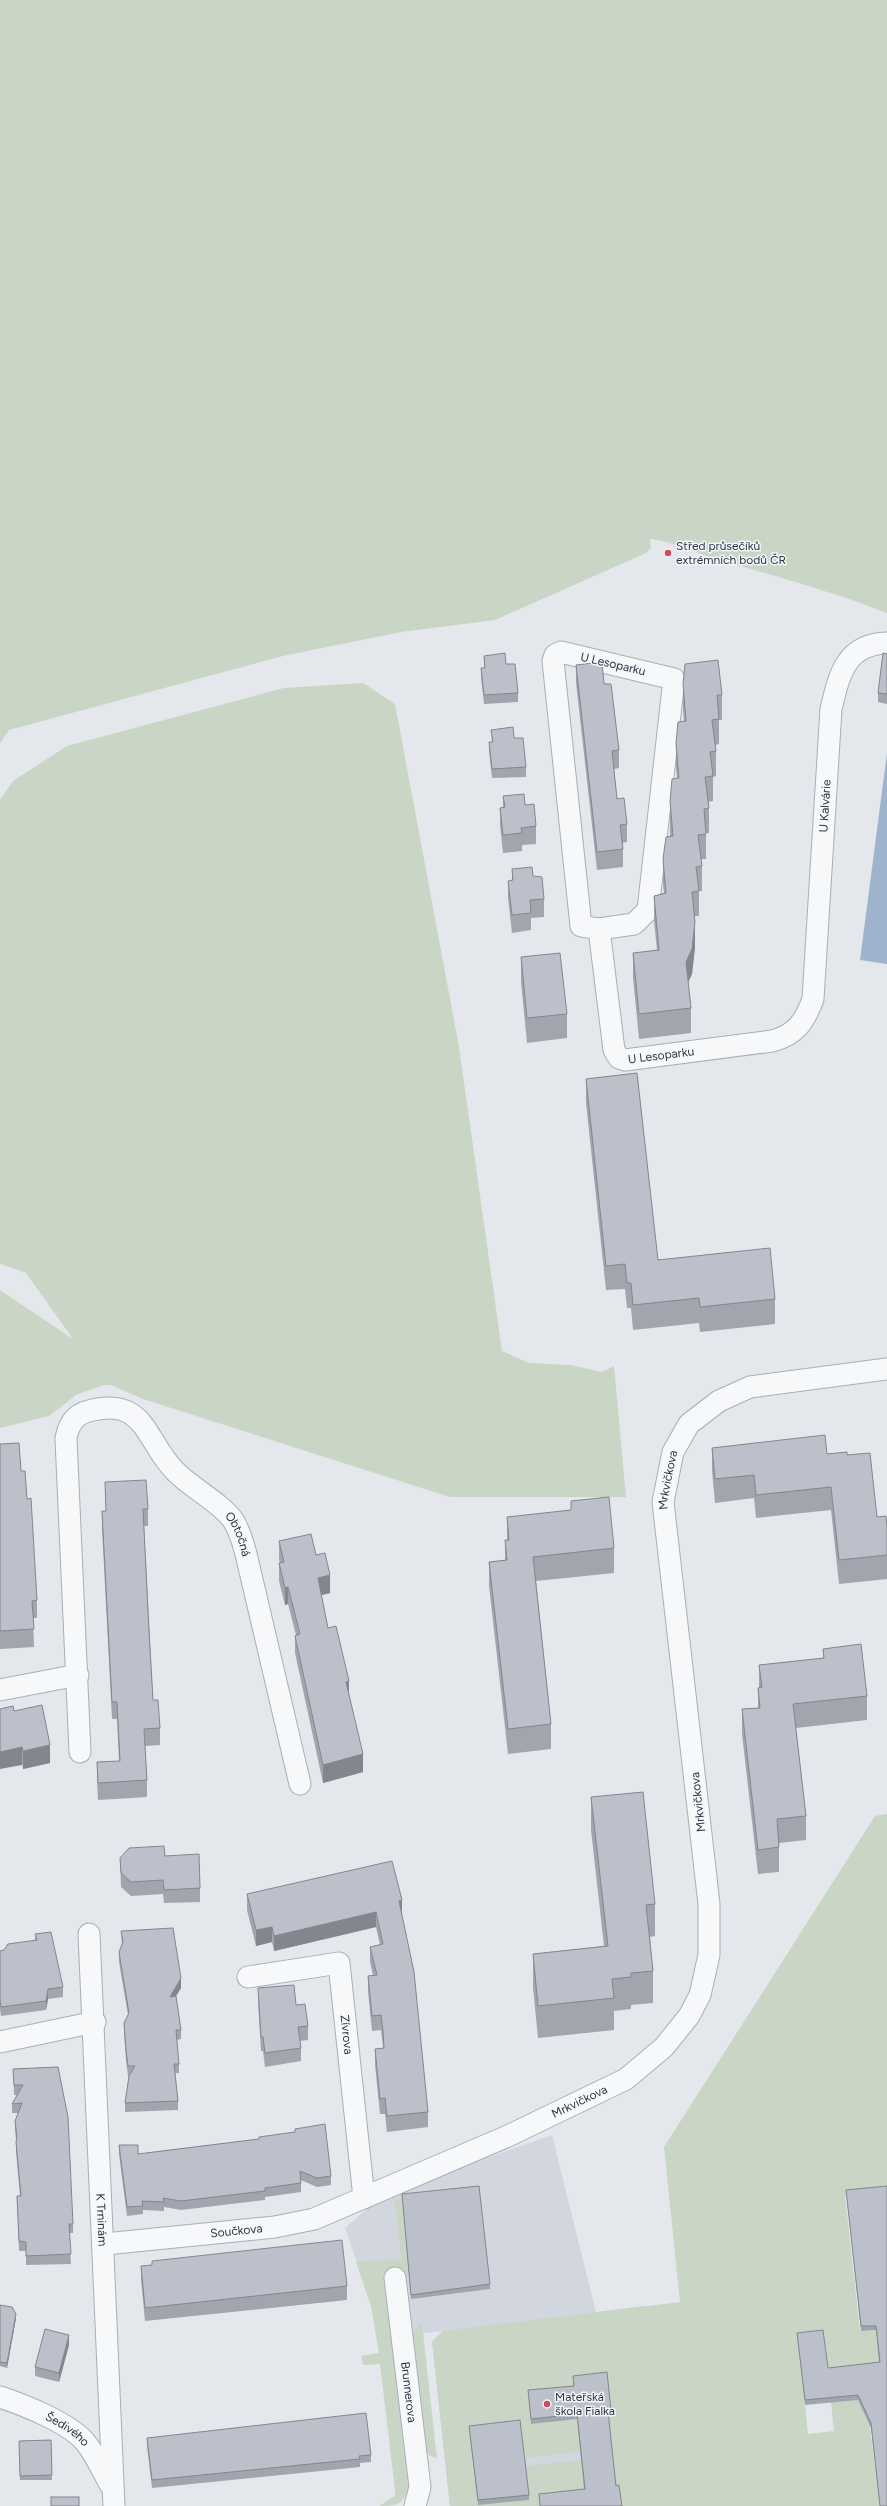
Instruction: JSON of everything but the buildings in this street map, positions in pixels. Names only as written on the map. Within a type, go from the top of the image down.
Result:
[{"type":"street","name":"U Kalvárie","points":[[813,999],[831,709],[840,675],[848,660],[866,648],[887,643]]},
{"type":"street","name":"U Lesoparku","points":[[561,652],[674,679],[648,910],[634,924],[599,929],[581,926],[553,661],[555,655],[561,652]]},
{"type":"street","name":"U Lesoparku","points":[[599,929],[614,1050],[621,1059],[736,1046],[782,1038],[801,1026],[813,999]]},
{"type":"street","name":"Mrkvičkova","points":[[364,2198],[508,2136],[626,2079],[664,2047],[689,2016],[700,1995],[706,1975],[710,1937],[689,1723],[663,1502],[673,1452],[689,1424],[719,1401],[750,1386],[887,1369]]},
{"type":"street","name":"Obtočná","points":[[80,1752],[78,1675],[66,1449],[67,1429],[77,1416],[85,1412],[108,1408],[130,1413],[140,1419],[176,1472],[232,1520],[246,1554],[300,1784]]},
{"type":"street","points":[[0,1690],[78,1675]]},
{"type":"street","name":"K Trninám","points":[[89,1934],[95,2022],[113,2497]]},
{"type":"street","name":"Zívrova","points":[[248,1977],[340,1963],[364,2198]]},
{"type":"street","points":[[0,2042],[95,2022]]},
{"type":"street","name":"Součkova","points":[[104,2244],[275,2227],[314,2219],[364,2198]]},
{"type":"street","name":"Brunnerova","points":[[395,2278],[420,2487],[416,2506]]},
{"type":"street","name":"Šedivého","points":[[0,2397],[29,2406],[61,2424],[85,2442],[113,2497]]},
{"type":"shaded area","points":[[552,2135],[596,2312],[644,2306],[668,2506],[450,2506],[432,2342],[442,2331],[396,2337],[364,2283],[345,2228],[368,2208],[438,2175]]},
{"type":"green space","points":[[0,0],[887,0],[887,613],[824,591],[667,542],[650,539],[651,548],[646,553],[495,620],[401,632],[283,656],[9,730],[0,743]]},
{"type":"green space","points":[[363,683],[395,704],[459,1047],[502,1351],[529,1363],[570,1365],[602,1372],[614,1366],[626,1497],[450,1497],[143,1399],[111,1385],[104,1385],[76,1395],[49,1416],[0,1428],[0,1290],[73,1339],[26,1273],[0,1264],[0,800],[13,781],[67,746],[284,688]]},
{"type":"green space","points":[[887,1814],[887,2200],[886,2191],[845,2195],[860,2331],[876,2330],[880,2367],[828,2372],[824,2335],[798,2338],[808,2434],[834,2431],[831,2402],[883,2397],[870,2427],[880,2506],[621,2506],[616,2490],[608,2415],[577,2419],[580,2452],[524,2458],[525,2466],[581,2460],[585,2493],[539,2499],[540,2506],[450,2506],[432,2342],[443,2331],[680,2302],[664,2147],[875,1816]]},
{"type":"green space","points":[[402,2199],[409,2276],[390,2279],[411,2475],[408,2490],[403,2500],[394,2505],[379,2506],[395,2496],[395,2490],[380,2364],[363,2365],[361,2356],[379,2353],[371,2306],[356,2262],[401,2259],[395,2200]]},
{"type":"green space","points":[[422,2323],[437,2459],[429,2455],[422,2445],[409,2347],[415,2330]]},
{"type":"water","points":[[887,753],[887,964],[860,960]]},
{"type":"place","name":"Střed průsečíků extrémních bodů ČR","points":[[668,553]]},
{"type":"place","name":"Mateřská škola Fialka","points":[[547,2404]]}]
